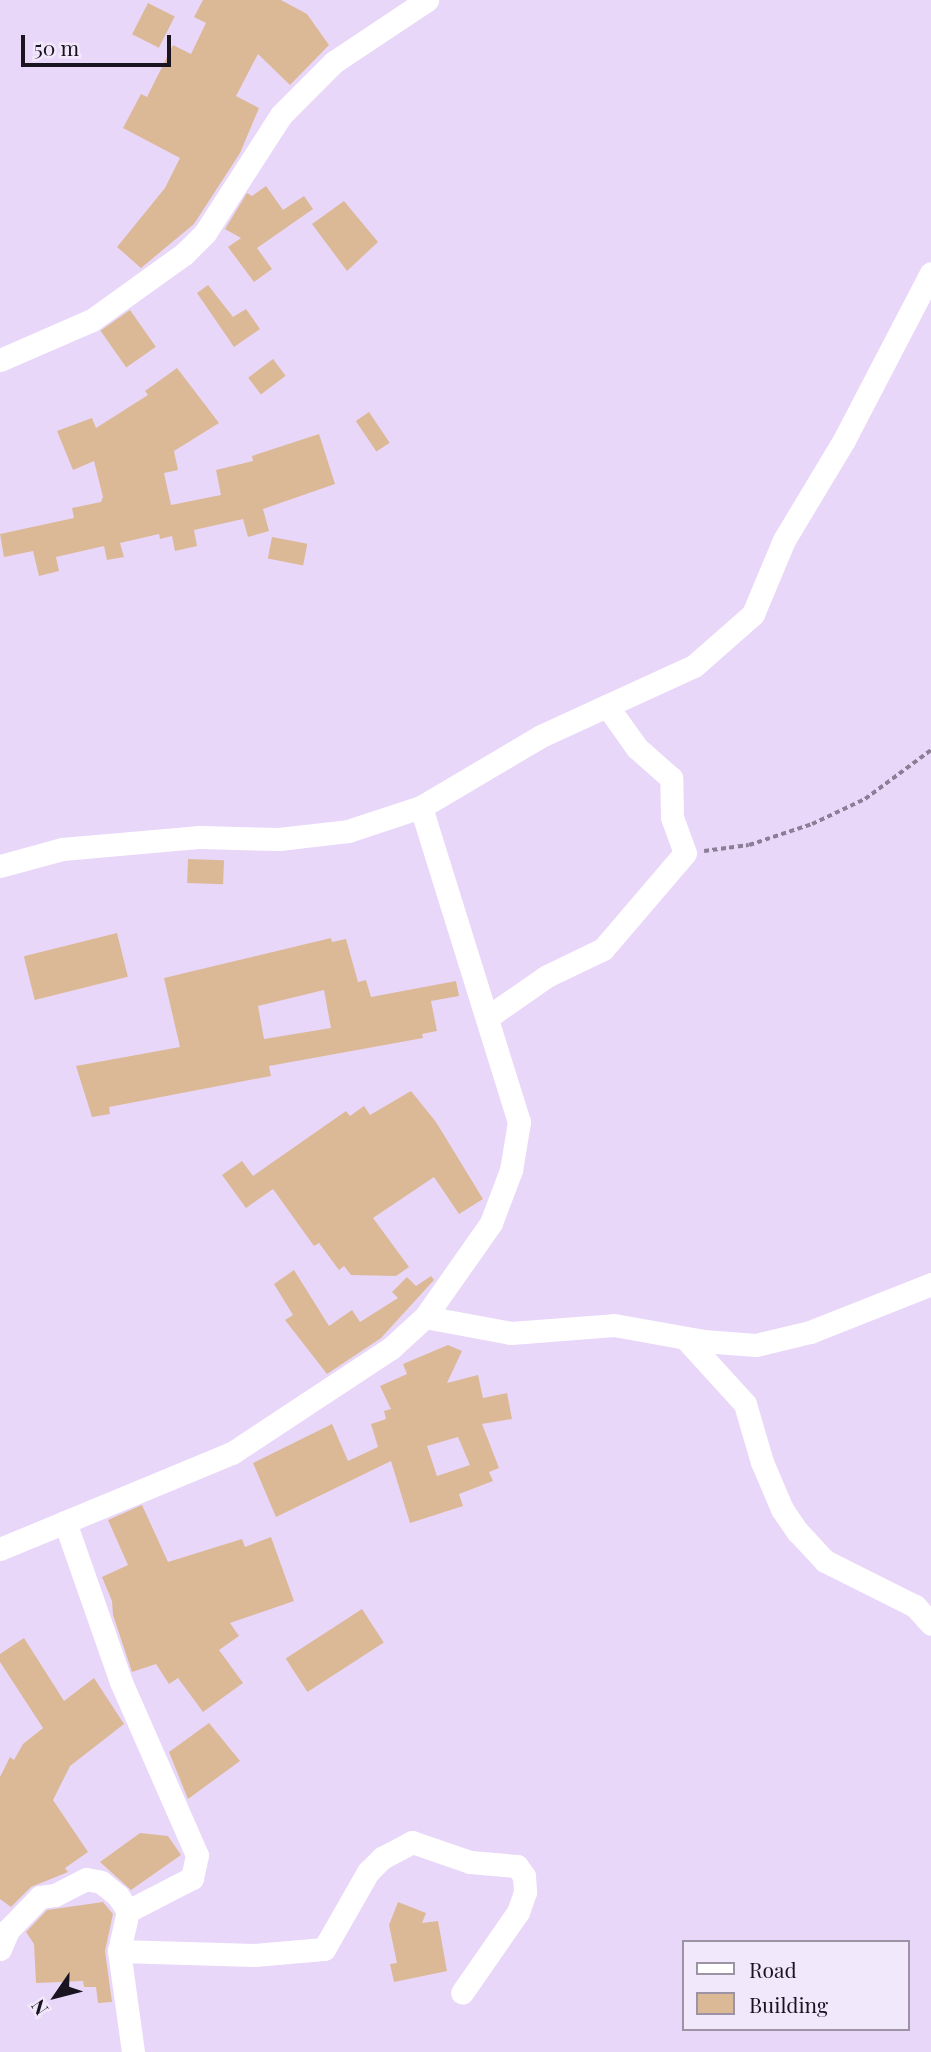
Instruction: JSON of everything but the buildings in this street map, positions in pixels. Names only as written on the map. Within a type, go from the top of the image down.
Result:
[{"type":"street","points":[[0,360],[92,320],[184,254],[205,233],[281,115],[334,62],[427,0]]},
{"type":"street","points":[[0,866],[62,849],[200,837],[279,839],[348,831],[421,807],[541,736],[694,666],[753,614],[784,540],[844,440],[931,273]]},
{"type":"street","points":[[488,1017],[547,976],[603,949],[685,853],[672,817],[671,778],[637,748],[607,705]]},
{"type":"street","points":[[0,1549],[232,1454],[390,1349],[425,1317],[491,1223],[511,1170],[519,1122],[421,807]]},
{"type":"street","points":[[425,1317],[511,1333],[614,1325],[685,1338],[756,1345],[810,1332],[931,1284]]},
{"type":"street","points":[[685,1338],[745,1404],[762,1462],[782,1509],[797,1531],[825,1561],[915,1606],[931,1624]]},
{"type":"street","points":[[65,1522],[121,1682],[197,1855],[192,1878],[128,1911]]},
{"type":"street","points":[[119,1951],[254,1955],[324,1949],[368,1872],[382,1857],[412,1842],[470,1862],[517,1866],[524,1876],[525,1892],[518,1912],[462,1993]]},
{"type":"street","points":[[0,1949],[8,1930],[40,1897],[55,1895],[86,1879],[101,1882],[118,1896],[128,1911],[119,1951],[133,2052]]},
{"type":"path","points":[[685,853],[749,845],[812,824],[865,799],[931,750]]}]
